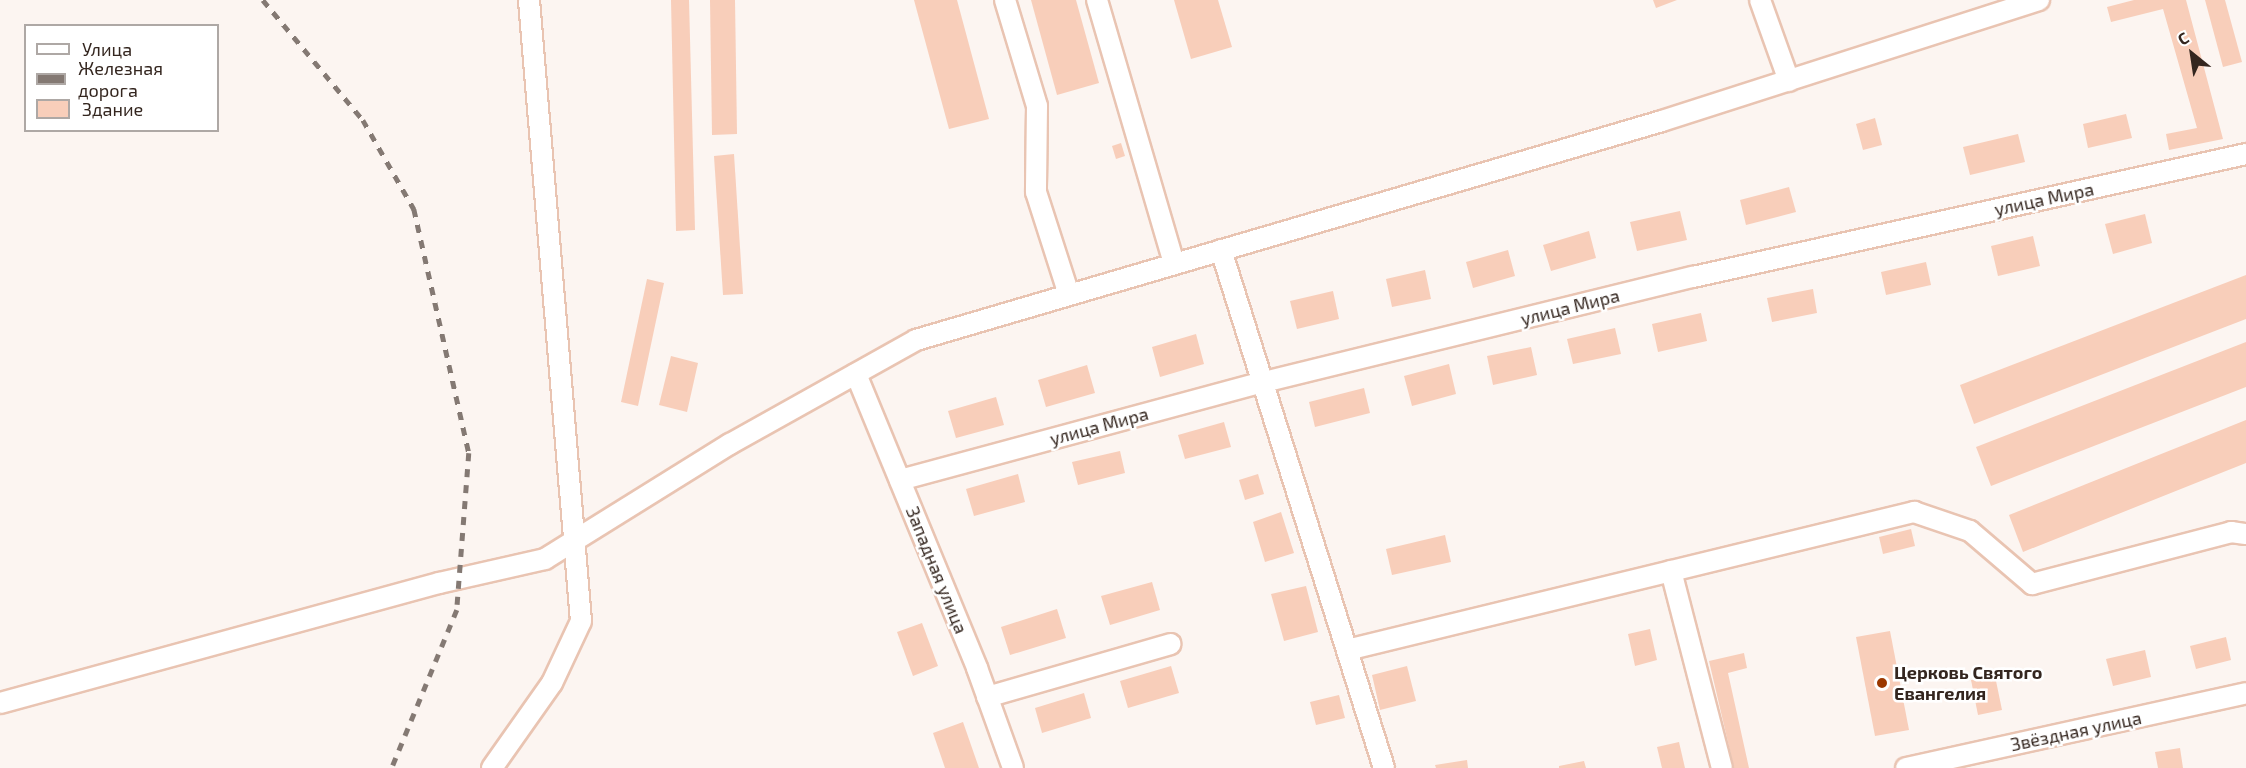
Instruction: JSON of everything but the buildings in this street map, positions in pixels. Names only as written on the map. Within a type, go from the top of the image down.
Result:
[{"type":"street","points":[[492,768],[552,682],[581,621],[529,0]]},
{"type":"street","points":[[1005,0],[1037,106],[1036,192],[1069,295]]},
{"type":"street","points":[[1097,0],[1174,264]]},
{"type":"street","points":[[1760,0],[1788,81]]},
{"type":"street","points":[[0,703],[439,583],[545,559],[730,444],[916,340],[1788,81],[2039,0]]},
{"type":"street","name":"улица Мира","points":[[900,480],[1264,382],[1681,279],[2246,154]]},
{"type":"street","points":[[1221,250],[1384,768]]},
{"type":"street","name":"Западная улица","points":[[856,374],[987,698],[1012,768]]},
{"type":"street","points":[[1347,650],[1914,512],[1970,531],[2032,584],[2231,532],[2246,534]]},
{"type":"street","points":[[1671,571],[1722,768]]},
{"type":"street","points":[[987,698],[1171,644]]},
{"type":"street","name":"Звёздная улица","points":[[1906,768],[2246,693]]},
{"type":"railway","points":[[263,0],[363,120],[414,209],[469,453],[457,610],[392,768]]},
{"type":"place","name":"Церковь Святого Евангелия","points":[[1882,683]]}]
